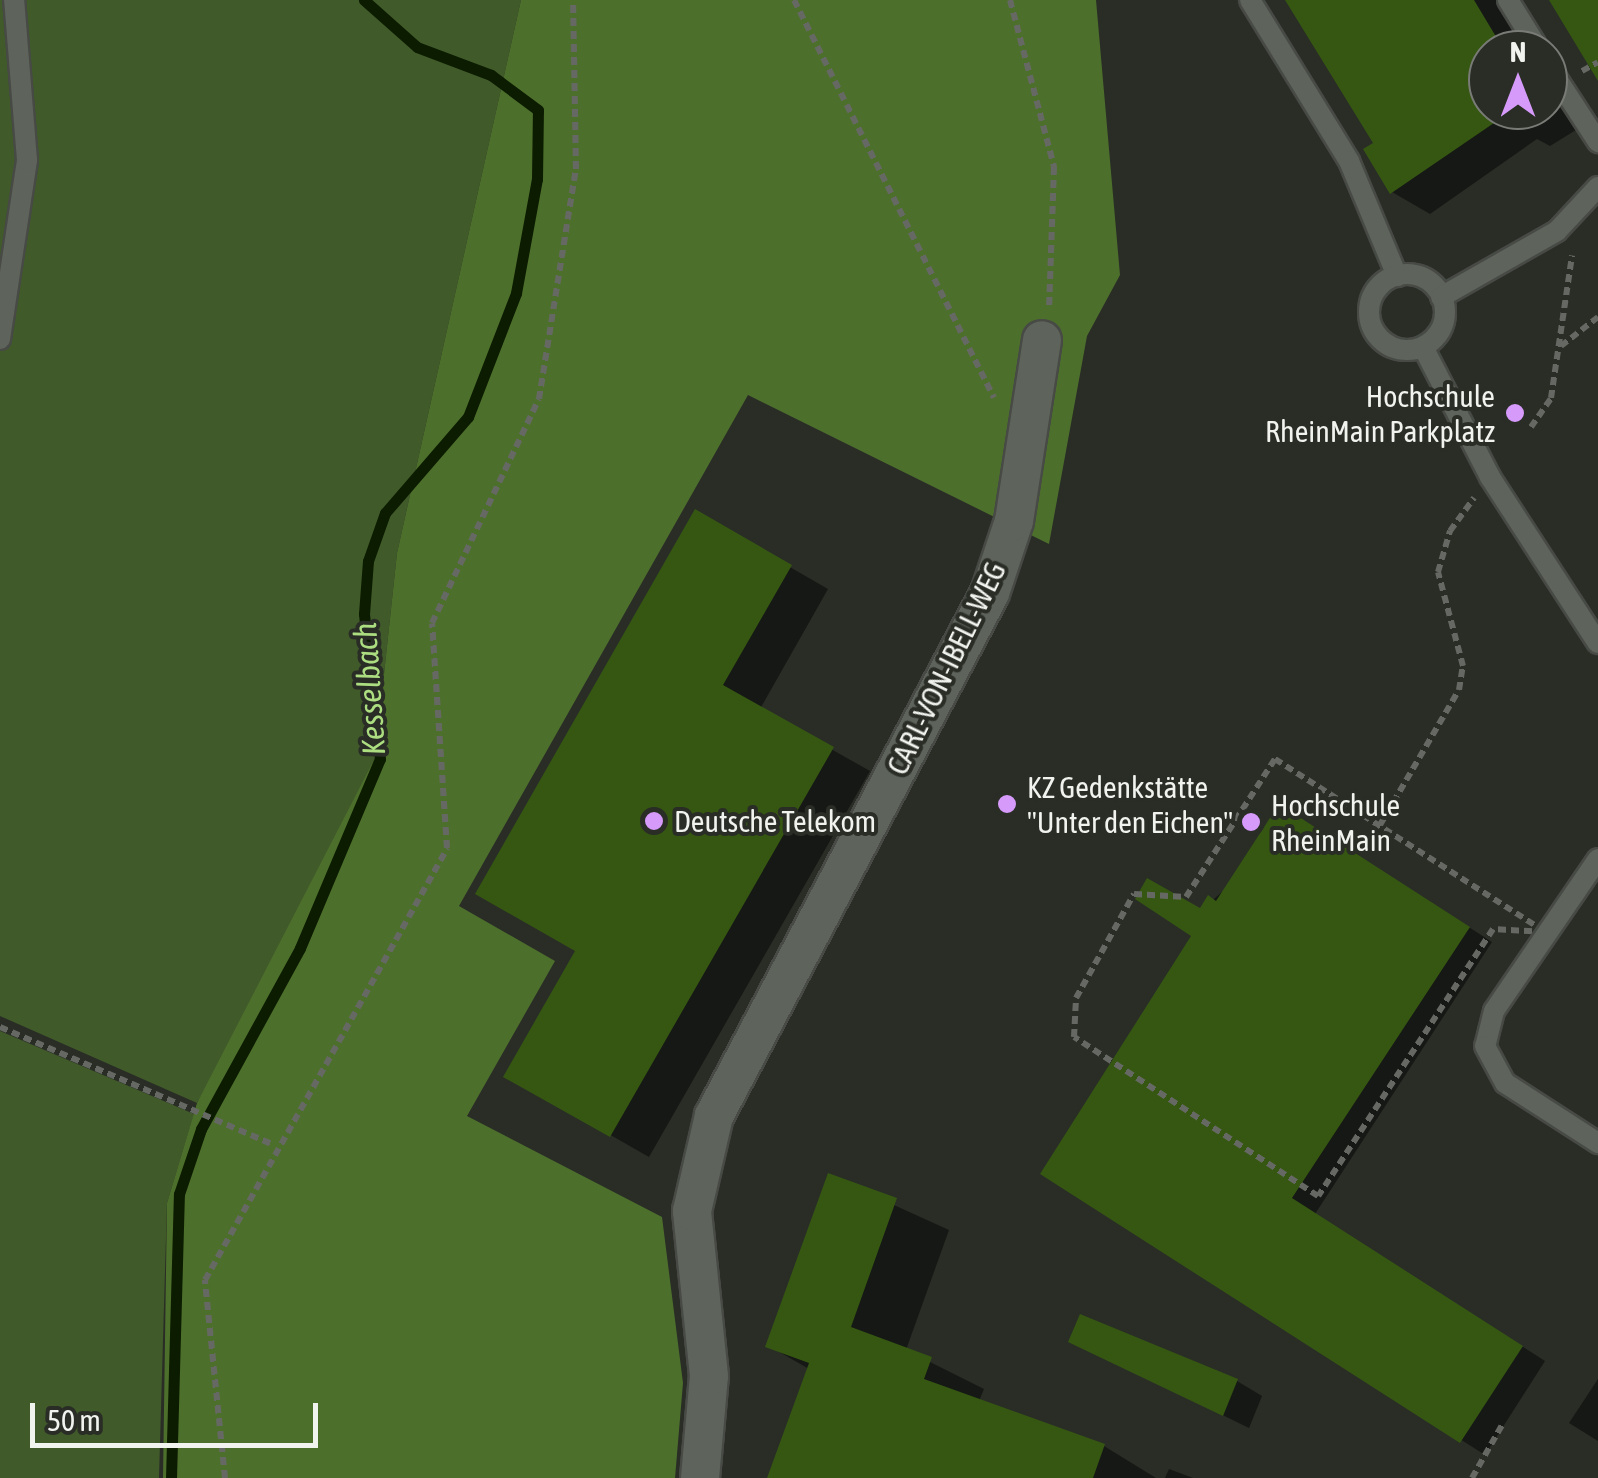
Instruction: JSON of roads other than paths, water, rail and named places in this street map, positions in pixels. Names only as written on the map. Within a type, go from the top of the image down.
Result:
[{"type":"street","name":"CARL-VON-IBELL-WEG","points":[[700,1478],[708,1376],[692,1211],[714,1116],[990,594],[1023,457],[1042,340]]},
{"type":"lane","points":[[0,339],[27,160],[14,0]]},
{"type":"lane","points":[[1250,0],[1349,161],[1397,276]]},
{"type":"lane","points":[[1508,0],[1527,30]]},
{"type":"lane","points":[[1568,96],[1598,142]]},
{"type":"lane","points":[[1442,297],[1578,214],[1598,187]]},
{"type":"lane","points":[[1397,276],[1428,281],[1442,297],[1444,320],[1422,347],[1396,349],[1370,322],[1372,298],[1397,276]]},
{"type":"lane","points":[[1422,347],[1490,478],[1598,643]]},
{"type":"lane","points":[[1598,859],[1494,1010],[1485,1046],[1505,1083],[1598,1143]]},
{"type":"waterway","name":"Kesselbach","points":[[171,1478],[179,1194],[201,1129],[300,948],[380,759],[364,614],[368,561],[385,513],[468,417],[516,293],[537,179],[538,110],[491,75],[417,47],[364,0]]},
{"type":"place","name":"Hochschule RheinMain Parkplatz","points":[[1515,413]]},
{"type":"place","name":"KZ Gedenkstätte \"Unter den Eichen\"","points":[[1007,804]]},
{"type":"place","name":"Deutsche Telekom","points":[[654,821]]},
{"type":"place","name":"Hochschule RheinMain","points":[[1251,822]]}]
